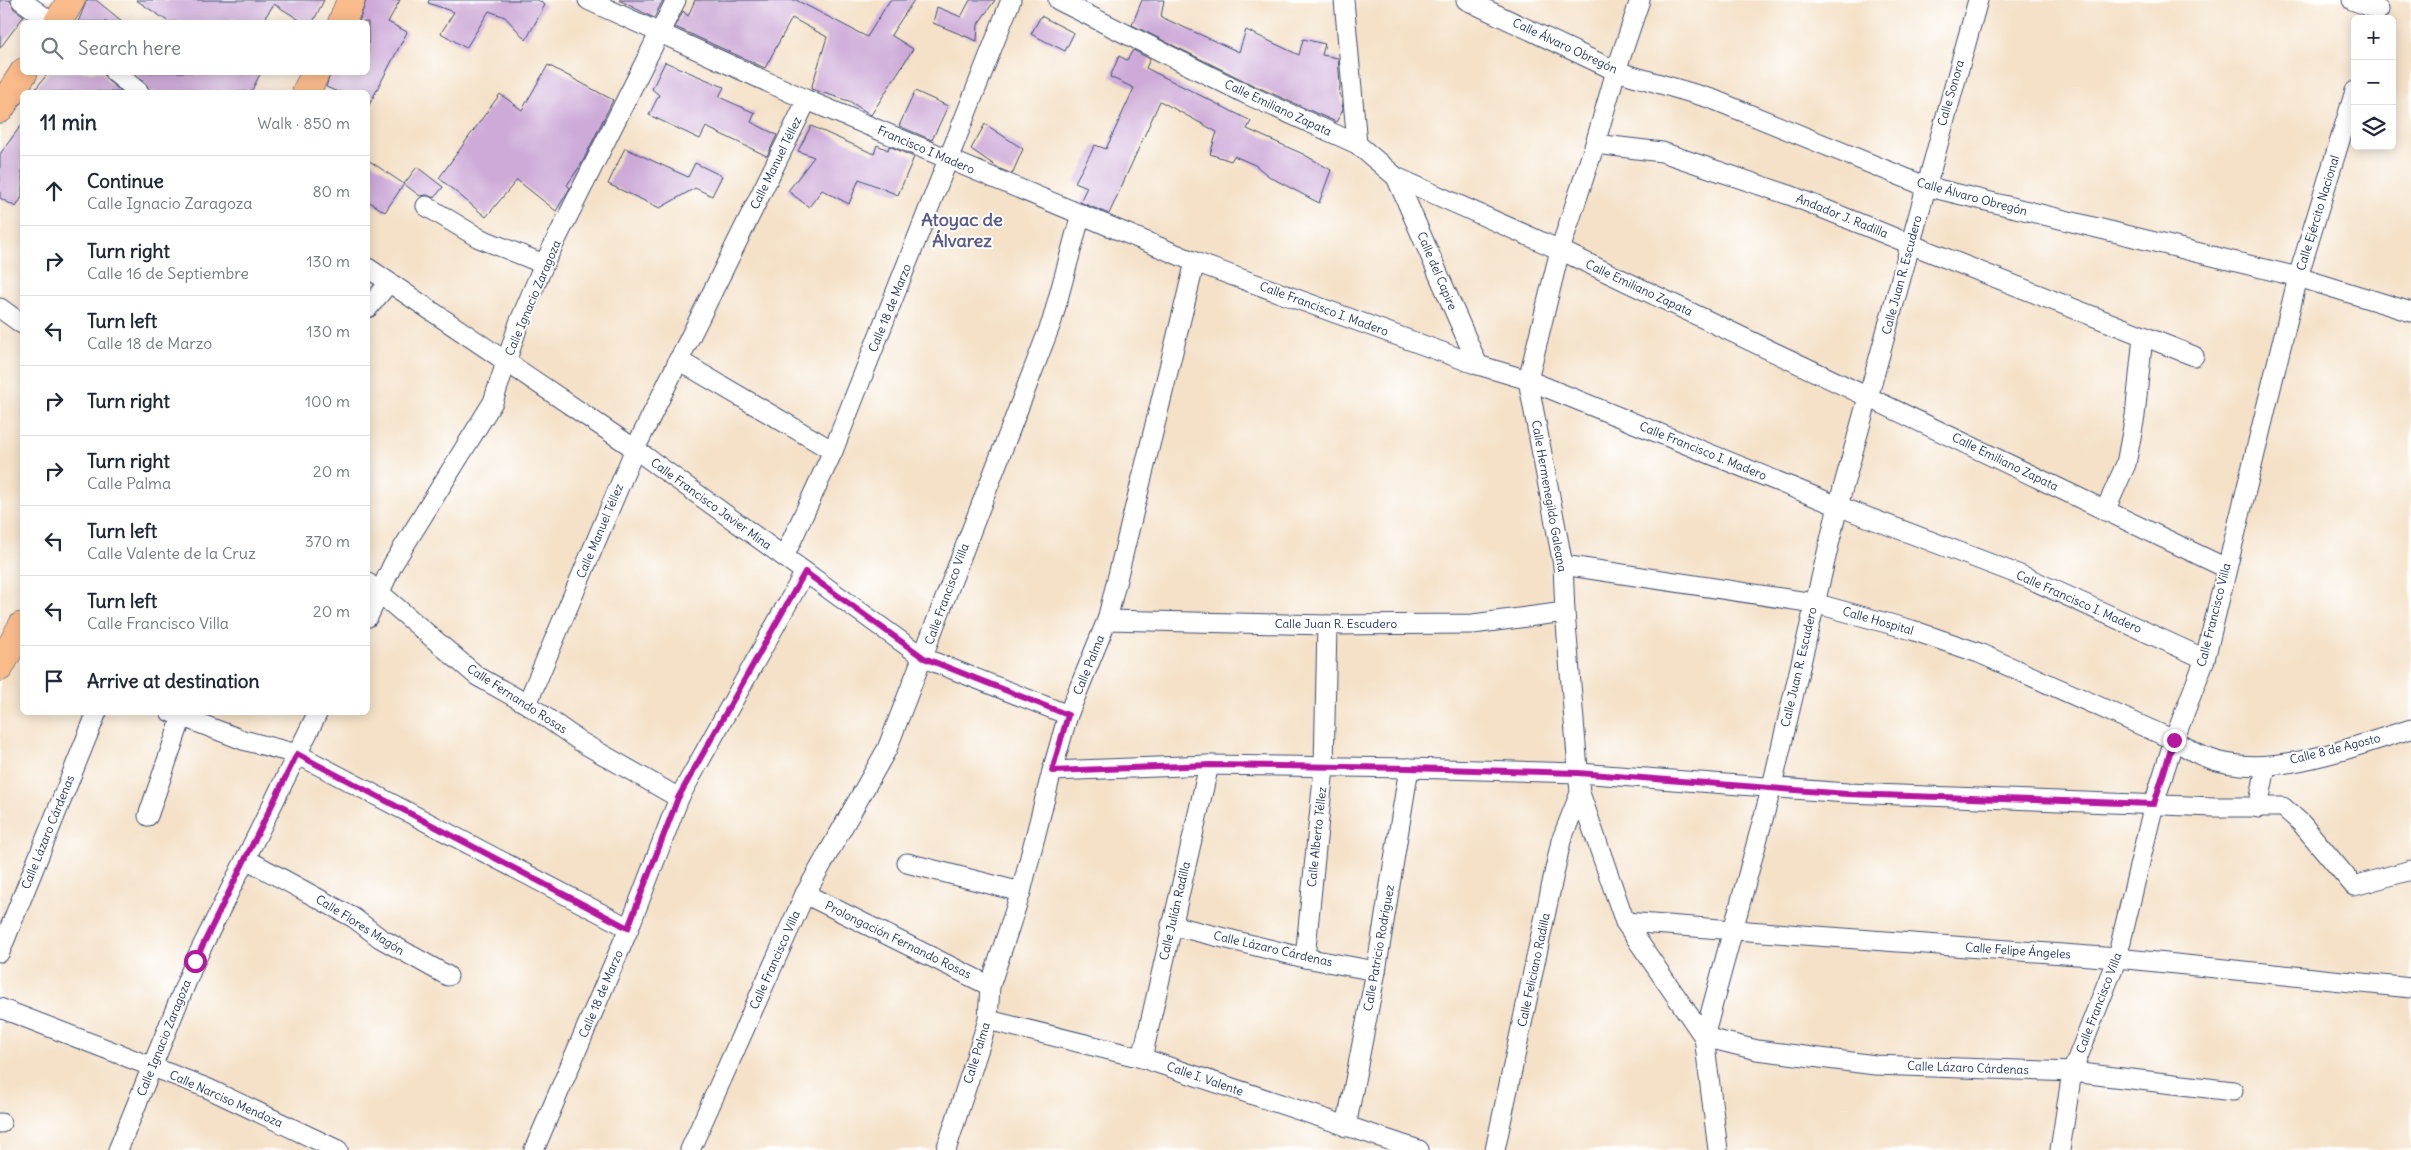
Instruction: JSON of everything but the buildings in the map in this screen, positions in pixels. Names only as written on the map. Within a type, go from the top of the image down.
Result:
[{"type":"main road","points":[[59,20],[71,0]]},
{"type":"main road","points":[[343,20],[351,0]]},
{"type":"main road","points":[[0,109],[22,75]]},
{"type":"main road","points":[[307,90],[314,75]]},
{"type":"main road","points":[[8,655],[20,630]]},
{"type":"street","points":[[21,0],[48,20]]},
{"type":"street","points":[[588,0],[660,34]]},
{"type":"street","name":"Calle Ignacio Zaragoza","points":[[370,607],[374,588],[393,564],[493,402],[506,360],[544,264],[676,0]]},
{"type":"street","name":"Calle 18 de Marzo","points":[[784,557],[834,451],[1011,0]]},
{"type":"street","name":"Calle Emiliano Zapata","points":[[1058,0],[1248,95],[1357,144],[1396,176],[1560,250],[2226,568]]},
{"type":"street","points":[[1344,0],[1357,144]]},
{"type":"street","name":"Calle Álvaro Obregón","points":[[1466,0],[1616,71],[1712,99],[1925,186],[2298,277],[2411,312]]},
{"type":"street","name":"Calle Hermenegildo Galeana","points":[[1640,0],[1560,250],[1528,380],[1563,566],[1580,793],[1625,922],[1704,1037]]},
{"type":"street","name":"Calle Sonora","points":[[1925,186],[1978,0]]},
{"type":"street","points":[[2352,0],[2379,10]]},
{"type":"street","name":"Francisco I Madero","points":[[660,34],[807,100],[1195,262]]},
{"type":"street","points":[[118,75],[136,90]]},
{"type":"street","name":"Calle Manuel Téllez","points":[[527,704],[635,449],[807,100]]},
{"type":"street","name":"Calle Ejército Nacional","points":[[2298,277],[2351,103]]},
{"type":"street","name":"Andador J. Radilla","points":[[1595,144],[1662,152],[1792,196],[2194,356]]},
{"type":"street","name":"Calle del Capire","points":[[1396,176],[1478,365]]},
{"type":"street","name":"Calle Juan R. Escudero","points":[[1718,1150],[1704,1037],[1772,786],[1838,506],[1925,186]]},
{"type":"street","points":[[426,206],[479,238],[544,264]]},
{"type":"street","name":"Calle Francisco Villa","points":[[690,1150],[805,894],[887,749],[924,658],[1052,321],[1081,214]]},
{"type":"street","name":"Calle Francisco I. Madero","points":[[1195,262],[1478,365],[1528,380],[1838,506],[2028,578],[2205,659]]},
{"type":"street","name":"Calle Palma","points":[[946,1150],[988,1020],[990,986],[1021,892],[1068,715],[1107,620],[1195,262]]},
{"type":"street","name":"Calle Francisco Javier Mina","points":[[370,270],[635,449],[924,658],[1068,715]]},
{"type":"street","name":"Calle Francisco Villa","points":[[2060,1150],[2072,1072],[2117,958],[2154,804],[2174,740],[2205,659],[2298,277]]},
{"type":"street","points":[[370,306],[389,284]]},
{"type":"street","points":[[0,308],[20,323]]},
{"type":"street","points":[[2105,511],[2126,464],[2136,416],[2143,336]]},
{"type":"street","points":[[678,360],[834,451]]},
{"type":"street","name":"Calle Hospital","points":[[1563,566],[1814,603],[1912,630],[1979,653],[2174,740]]},
{"type":"street","name":"Calle 18 de Marzo","points":[[534,1150],[628,928],[678,798],[805,572]]},
{"type":"street","name":"Calle Fernando Rosas","points":[[374,588],[477,676],[527,704],[581,742],[678,798]]},
{"type":"street","name":"Calle Juan R. Escudero","points":[[1107,620],[1327,625],[1473,624],[1565,612]]},
{"type":"street","name":"Calle Alberto Téllez","points":[[1305,958],[1324,768],[1327,625]]},
{"type":"street","name":"Calle Lázaro Cárdenas","points":[[0,952],[96,715]]},
{"type":"street","points":[[148,816],[176,715],[243,740],[297,754],[628,928]]},
{"type":"street","name":"Calle Ignacio Zaragoza","points":[[118,1150],[195,961],[316,715]]},
{"type":"street","name":"Calle 8 de Agosto","points":[[2174,740],[2204,757],[2226,763],[2266,766],[2318,756],[2411,729]]},
{"type":"street","points":[[1052,771],[1210,765],[1409,768],[1578,773],[1772,786],[1847,794],[2258,808],[2283,807],[2301,824],[2354,886],[2411,870]]},
{"type":"street","name":"Calle Julián Radilla","points":[[1142,1058],[1171,926],[1210,765]]},
{"type":"street","points":[[2258,808],[2266,766]]},
{"type":"street","name":"Calle Patricio Rodríguez","points":[[1346,1128],[1376,970],[1409,768]]},
{"type":"street","name":"Calle Feliciano Radilla","points":[[1496,1150],[1561,841],[1580,793]]},
{"type":"street","name":"Calle Flores Magón","points":[[246,859],[354,918],[380,938],[448,976]]},
{"type":"street","points":[[906,863],[1021,892]]},
{"type":"street","name":"Prolongación Fernando Rosas","points":[[805,894],[990,986]]},
{"type":"street","name":"Calle Felipe Ángeles","points":[[1625,922],[2117,958],[2411,988]]},
{"type":"street","name":"Calle Lázaro Cárdenas","points":[[1171,926],[1305,958],[1376,970]]},
{"type":"street","name":"Calle Narciso Mendoza","points":[[0,1008],[207,1088],[338,1150]]},
{"type":"street","name":"Calle I. Valente","points":[[988,1020],[1142,1058],[1346,1128],[1419,1150]]},
{"type":"street","name":"Calle Lázaro Cárdenas","points":[[1704,1037],[1757,1050],[1874,1065],[2072,1072],[2234,1091]]},
{"type":"district","name":"Atoyac de Álvarez","points":[[962,230]]},
{"type":"route","points":[[195,961],[297,754],[628,928],[678,798],[805,572],[924,658],[1068,715],[1052,771],[1210,765],[1578,773],[1772,786],[1847,794],[2154,804],[2174,740]]}]
